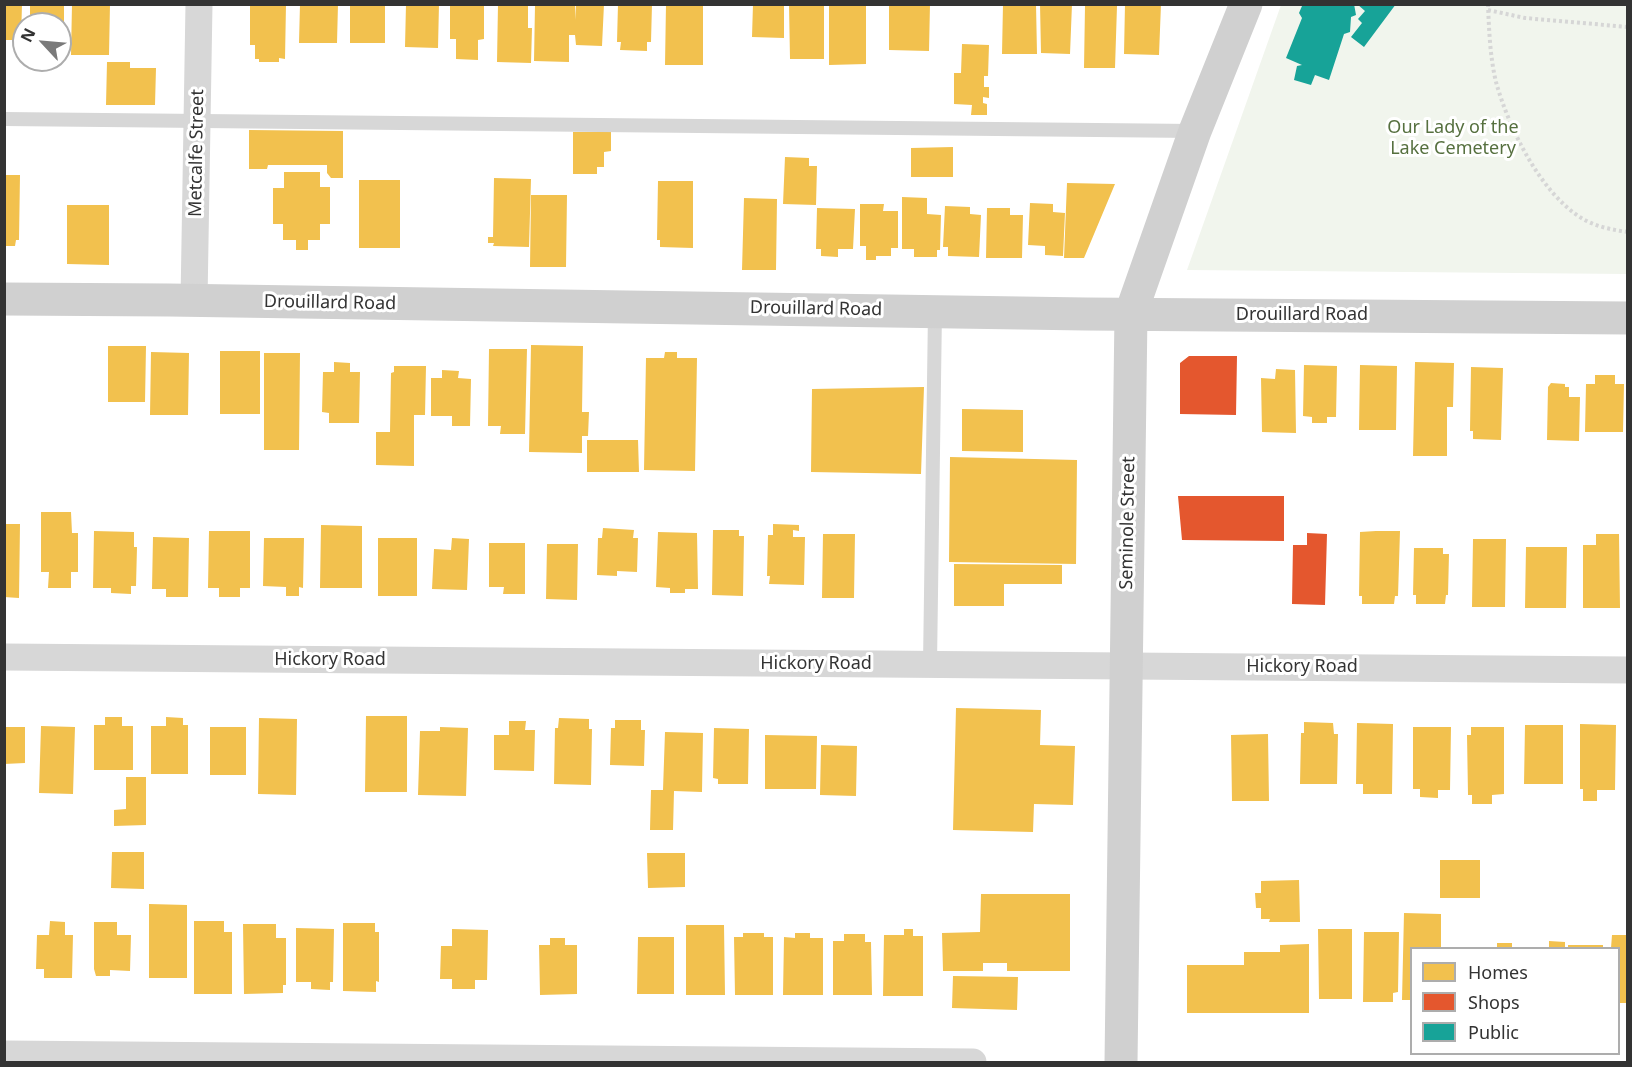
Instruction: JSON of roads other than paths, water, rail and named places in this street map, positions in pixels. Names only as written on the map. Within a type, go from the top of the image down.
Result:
[{"type":"street","name":"Metcalfe Street","points":[[194,301],[199,4]]},
{"type":"street","name":"Seminole Street","points":[[1121,1062],[1131,313],[1195,131],[1246,4]]},
{"type":"street","name":"Drouillard Road","points":[[4,299],[1628,318]]},
{"type":"street","name":"Hickory Road","points":[[4,657],[1628,670]]},
{"type":"street","points":[[4,1054],[973,1062]]},
{"type":"lane","points":[[4,119],[1195,131]]},
{"type":"lane","points":[[930,664],[935,311]]},
{"type":"park label","name":"Our Lady of the Lake Cemetery","points":[[1453,138]]}]
